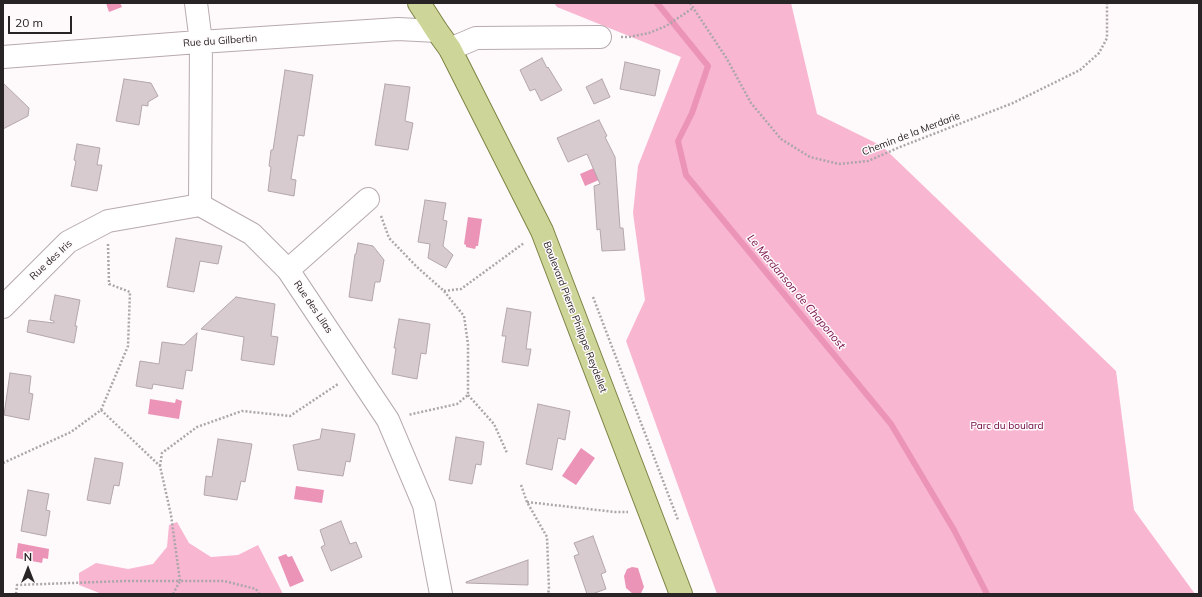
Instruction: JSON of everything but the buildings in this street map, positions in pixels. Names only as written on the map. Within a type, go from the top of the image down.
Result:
[{"type":"main road","name":"Boulevard Pierre Philippe Reydellet","points":[[419,3],[450,49],[542,231],[681,594]]},
{"type":"street","points":[[196,3],[201,42],[200,205]]},
{"type":"street","name":"Rue du Gilbertin","points":[[3,57],[398,29],[437,31]]},
{"type":"street","points":[[450,49],[476,38],[600,37]]},
{"type":"street","points":[[288,270],[368,199]]},
{"type":"street","name":"Rue des Iris","points":[[3,307],[68,242],[108,221],[200,205]]},
{"type":"street","name":"Rue des Lilas","points":[[200,205],[252,234],[288,270],[388,420],[424,505],[441,594]]},
{"type":"path","name":"Chemin de la Merdarie","points":[[692,3],[727,59],[751,103],[781,139],[810,157],[839,164],[868,161],[1013,103],[1080,70],[1099,53],[1107,38],[1107,3]]},
{"type":"path","points":[[600,37],[629,37],[649,33],[666,26],[694,8]]},
{"type":"path","points":[[368,199],[376,205],[389,238],[417,267],[444,291],[464,316],[468,344],[468,394],[494,424],[507,453]]},
{"type":"path","points":[[3,463],[71,432],[101,410],[128,346],[129,323],[130,292],[109,284],[108,221]]},
{"type":"path","points":[[444,291],[461,289],[542,231]]},
{"type":"path","points":[[173,594],[180,581],[171,515],[160,466],[162,453],[197,427],[242,411],[290,416],[356,372]]},
{"type":"path","points":[[388,420],[457,404],[468,394]]},
{"type":"path","points":[[101,410],[160,466]]},
{"type":"path","points":[[521,485],[527,502],[547,537],[548,594]]},
{"type":"path","points":[[527,502],[615,512],[650,512]]},
{"type":"path","points":[[16,594],[17,585],[126,581],[224,581],[256,589],[258,594]]},
{"type":"green space","name":"Parc du boulard","points":[[554,3],[791,3],[817,114],[882,146],[1116,371],[1134,510],[1195,594],[717,594],[626,341],[645,300],[633,213],[638,166],[681,57],[557,7]]},
{"type":"green space","points":[[177,522],[189,543],[211,557],[238,555],[258,545],[283,594],[102,594],[79,585],[79,573],[96,563],[128,569],[153,564],[167,547],[169,525]]},
{"type":"shaded area","points":[[106,3],[120,3],[122,7],[109,12]]},
{"type":"shaded area","points":[[603,164],[608,176],[585,186],[580,174]]},
{"type":"shaded area","points":[[468,217],[482,219],[478,246],[476,246],[475,249],[466,247],[464,244]]},
{"type":"shaded area","points":[[150,399],[175,403],[176,399],[182,401],[179,419],[148,414]]},
{"type":"shaded area","points":[[581,448],[595,458],[576,485],[562,476]]},
{"type":"shaded area","points":[[296,486],[324,490],[322,503],[294,499]]},
{"type":"shaded area","points":[[18,543],[49,549],[48,559],[43,558],[42,563],[16,558]]},
{"type":"shaded area","points":[[286,554],[288,557],[292,556],[304,581],[290,587],[278,557]]},
{"type":"shaded area","points":[[632,567],[638,568],[644,587],[641,593],[633,594],[626,588],[624,576],[627,569]]},
{"type":"waterway","name":"Le Merdanson de Chaponost","points":[[657,3],[708,66],[692,113],[678,141],[686,175],[891,424],[954,530],[987,594]]}]
